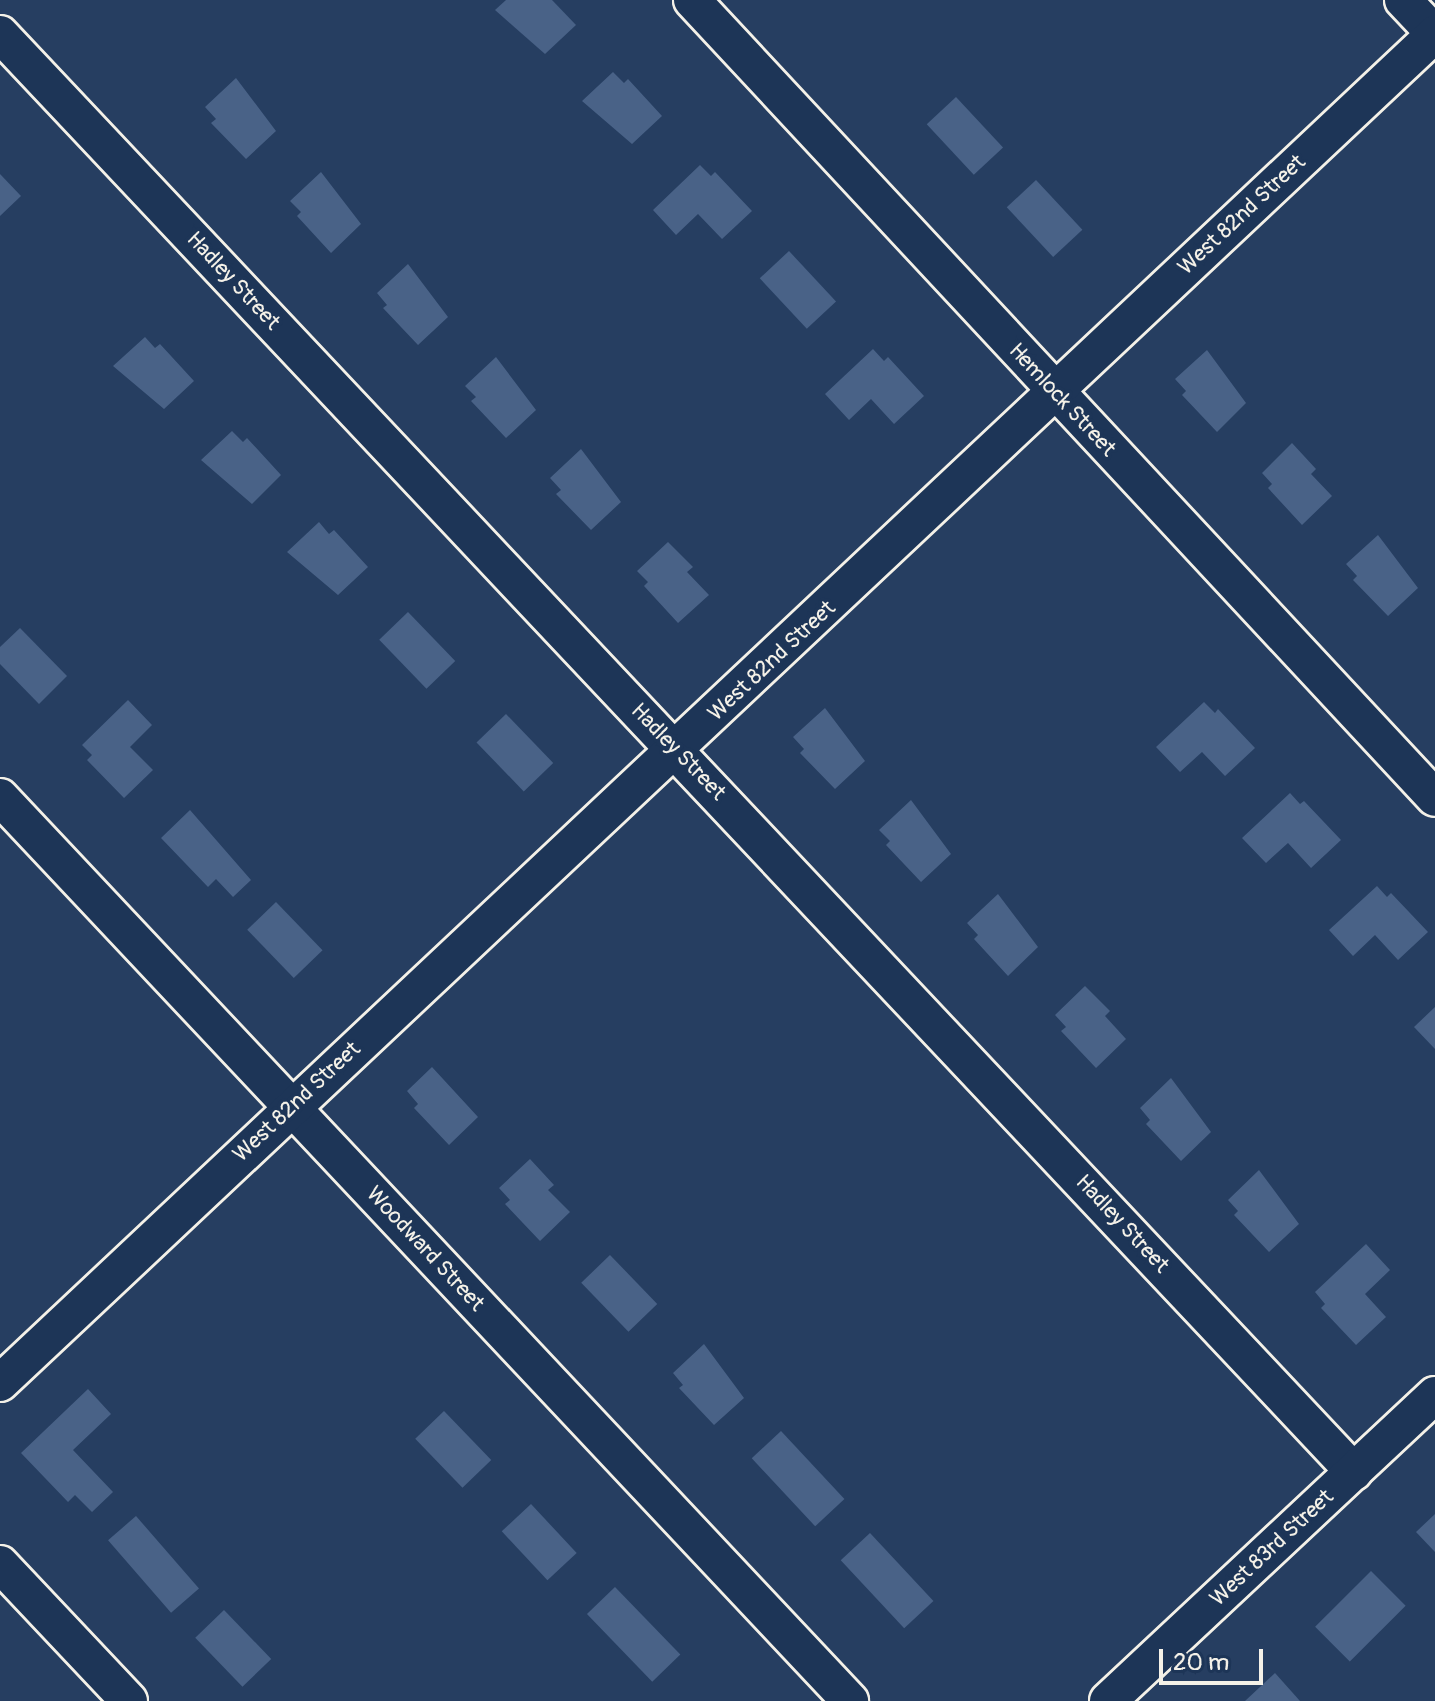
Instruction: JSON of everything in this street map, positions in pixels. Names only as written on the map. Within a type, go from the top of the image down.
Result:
[{"type":"street","name":"Hemlock Street","points":[[692,0],[1054,393],[1435,798]]},
{"type":"street","points":[[1403,0],[1435,34]]},
{"type":"street","name":"Hadley Street","points":[[0,34],[1354,1472]]},
{"type":"street","name":"West 82nd Street","points":[[0,1383],[1435,34]]},
{"type":"street","name":"Woodward Street","points":[[0,797],[850,1701]]},
{"type":"street","name":"West 83rd Street","points":[[1108,1701],[1435,1395]]},
{"type":"street","points":[[0,1564],[129,1701]]},
{"type":"building","points":[[506,0],[552,0],[576,25],[545,54],[495,10]]},
{"type":"building","points":[[613,72],[624,83],[628,79],[662,116],[632,144],[582,101]]},
{"type":"building","points":[[236,78],[276,131],[246,159],[211,123],[216,119],[205,107]]},
{"type":"building","points":[[956,97],[1003,147],[974,175],[927,124]]},
{"type":"building","points":[[700,165],[711,176],[715,172],[752,211],[722,239],[698,214],[676,235],[653,210]]},
{"type":"building","points":[[321,172],[361,224],[331,253],[297,216],[301,212],[290,201]]},
{"type":"building","points":[[0,174],[21,196],[0,216]]},
{"type":"building","points":[[1036,180],[1082,230],[1053,257],[1007,207]]},
{"type":"building","points":[[789,251],[836,301],[807,329],[760,278]]},
{"type":"building","points":[[408,264],[448,317],[418,345],[383,308],[387,305],[377,293]]},
{"type":"building","points":[[145,337],[155,348],[160,344],[194,381],[164,409],[113,366]]},
{"type":"building","points":[[873,349],[884,361],[888,357],[924,396],[894,424],[871,399],[849,420],[825,394]]},
{"type":"building","points":[[1207,350],[1246,403],[1217,432],[1182,395],[1186,391],[1175,379]]},
{"type":"building","points":[[496,357],[536,410],[506,438],[471,401],[476,397],[465,386]]},
{"type":"building","points":[[232,431],[243,442],[247,438],[281,475],[252,504],[201,460]]},
{"type":"building","points":[[1292,443],[1316,469],[1311,474],[1332,496],[1302,525],[1268,488],[1272,484],[1262,473]]},
{"type":"building","points":[[581,449],[621,502],[591,530],[556,494],[561,490],[550,478]]},
{"type":"building","points":[[319,522],[329,534],[334,530],[368,567],[338,595],[287,552]]},
{"type":"building","points":[[1378,535],[1418,588],[1388,616],[1353,580],[1357,576],[1346,564]]},
{"type":"building","points":[[668,542],[693,567],[687,572],[709,595],[678,623],[644,586],[648,582],[637,571]]},
{"type":"building","points":[[408,612],[455,661],[426,689],[379,640]]},
{"type":"building","points":[[20,628],[67,676],[39,704],[0,664],[0,647]]},
{"type":"building","points":[[128,700],[152,725],[130,747],[153,770],[124,798],[87,760],[92,755],[82,745]]},
{"type":"building","points":[[1204,702],[1215,713],[1218,709],[1255,748],[1225,776],[1202,752],[1180,772],[1156,747]]},
{"type":"building","points":[[825,708],[865,761],[835,789],[800,753],[804,749],[793,737]]},
{"type":"building","points":[[506,714],[553,763],[524,791],[477,742]]},
{"type":"building","points":[[1290,793],[1300,804],[1304,801],[1341,840],[1311,868],[1288,843],[1266,863],[1242,838]]},
{"type":"building","points":[[911,800],[951,854],[921,882],[886,845],[890,841],[879,830]]},
{"type":"building","points":[[190,810],[251,880],[233,897],[216,879],[208,887],[161,838]]},
{"type":"building","points":[[1377,886],[1387,897],[1391,893],[1428,932],[1398,960],[1375,935],[1353,956],[1329,930]]},
{"type":"building","points":[[998,894],[1038,947],[1008,976],[974,939],[978,935],[967,923]]},
{"type":"building","points":[[276,902],[323,950],[294,978],[247,930]]},
{"type":"building","points":[[1085,986],[1110,1011],[1105,1016],[1126,1039],[1096,1068],[1061,1031],[1066,1027],[1055,1015]]},
{"type":"building","points":[[1435,1007],[1435,1049],[1414,1027]]},
{"type":"building","points":[[432,1067],[478,1117],[449,1145],[414,1108],[418,1104],[407,1091]]},
{"type":"building","points":[[1171,1078],[1211,1132],[1181,1161],[1146,1124],[1150,1120],[1140,1108]]},
{"type":"building","points":[[530,1159],[554,1185],[548,1190],[570,1212],[540,1241],[505,1204],[510,1200],[499,1188]]},
{"type":"building","points":[[1259,1170],[1299,1224],[1269,1252],[1234,1215],[1238,1211],[1228,1200]]},
{"type":"building","points":[[1366,1244],[1390,1270],[1365,1294],[1386,1317],[1356,1345],[1321,1308],[1325,1304],[1315,1292]]},
{"type":"building","points":[[610,1255],[657,1304],[628,1332],[581,1283]]},
{"type":"building","points":[[704,1344],[744,1398],[714,1425],[679,1388],[683,1385],[673,1373]]},
{"type":"building","points":[[88,1389],[111,1414],[73,1450],[113,1492],[92,1512],[75,1495],[68,1502],[21,1453]]},
{"type":"building","points":[[444,1411],[491,1460],[462,1488],[415,1439]]},
{"type":"building","points":[[781,1431],[844,1499],[815,1526],[752,1458]]},
{"type":"building","points":[[531,1504],[577,1553],[547,1580],[502,1531]]},
{"type":"building","points":[[1435,1514],[1435,1552],[1416,1532]]},
{"type":"building","points":[[136,1516],[199,1588],[171,1613],[108,1540]]},
{"type":"building","points":[[870,1533],[933,1601],[904,1628],[841,1560]]},
{"type":"building","points":[[1371,1571],[1406,1606],[1350,1662],[1315,1627]]},
{"type":"building","points":[[615,1587],[680,1655],[652,1682],[587,1614]]},
{"type":"building","points":[[224,1610],[271,1659],[242,1687],[195,1638]]},
{"type":"building","points":[[1275,1673],[1300,1701],[1245,1701]]}]
